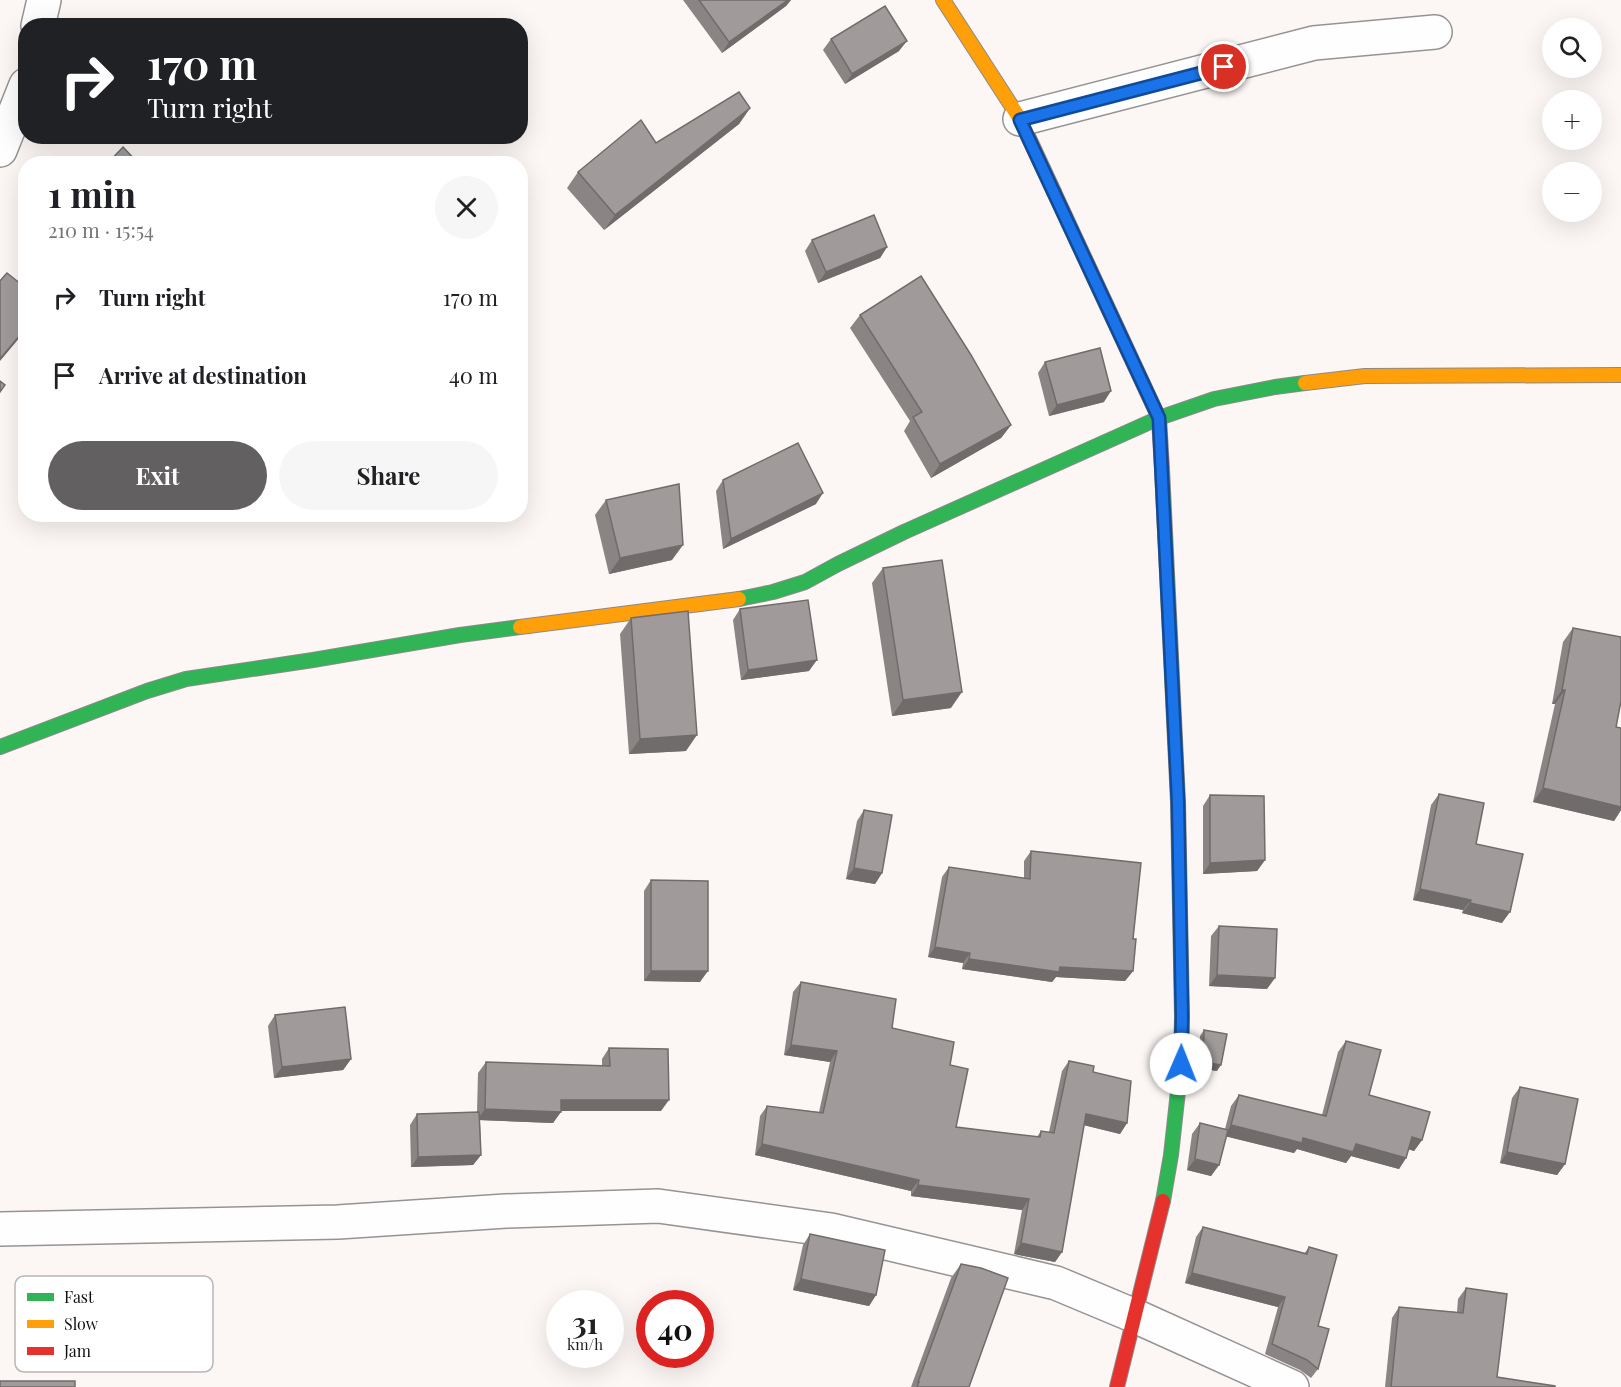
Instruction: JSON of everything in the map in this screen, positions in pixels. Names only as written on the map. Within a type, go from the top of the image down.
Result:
[{"type":"street","points":[[41,18],[44,0]]},
{"type":"street","points":[[943,0],[1020,120],[1159,418],[1178,802],[1181,1064],[1171,1155],[1163,1200],[1117,1387]]},
{"type":"street","points":[[1020,120],[1314,43],[1435,32]]},
{"type":"street","points":[[0,150],[18,105]]},
{"type":"street","points":[[0,747],[147,691],[186,679],[460,635],[736,600],[773,592],[805,582],[904,532],[1159,418],[1214,399],[1275,387],[1365,376],[1621,375]]},
{"type":"street","points":[[0,1229],[338,1222],[506,1211],[658,1206],[831,1230],[1056,1283],[1292,1387]]},
{"type":"building","points":[[699,0],[788,0],[729,42]]},
{"type":"building","points":[[885,6],[907,41],[852,74],[831,39]]},
{"type":"building","points":[[739,92],[750,108],[615,215],[578,172],[641,120],[656,143]]},
{"type":"building","points":[[123,147],[131,156],[115,156]]},
{"type":"building","points":[[874,215],[887,247],[826,272],[812,240]]},
{"type":"building","points":[[7,273],[18,282],[18,338],[0,359],[0,281]]},
{"type":"building","points":[[921,276],[971,355],[1011,425],[940,464],[913,417],[922,412],[860,315]]},
{"type":"building","points":[[1100,348],[1111,391],[1057,405],[1045,362]]},
{"type":"building","points":[[0,381],[5,385],[0,392]]},
{"type":"building","points":[[798,443],[823,493],[731,539],[723,480]]},
{"type":"building","points":[[679,484],[683,545],[620,558],[606,500]]},
{"type":"building","points":[[942,560],[962,692],[903,700],[883,568]]},
{"type":"building","points":[[808,600],[817,660],[748,670],[740,609]]},
{"type":"building","points":[[688,611],[697,735],[640,739],[631,618]]},
{"type":"building","points":[[1573,628],[1621,637],[1621,701],[1616,727],[1621,728],[1621,807],[1543,788],[1565,690],[1562,690]]},
{"type":"building","points":[[1439,794],[1484,803],[1476,844],[1523,854],[1510,912],[1470,903],[1471,900],[1420,889]]},
{"type":"building","points":[[1210,795],[1264,796],[1265,860],[1210,863]]},
{"type":"building","points":[[864,810],[892,815],[882,873],[854,868]]},
{"type":"building","points":[[1031,851],[1141,863],[1133,939],[1136,939],[1133,971],[1060,967],[1059,972],[969,959],[970,953],[935,947],[949,867],[1030,879]]},
{"type":"building","points":[[651,880],[708,881],[708,971],[651,971]]},
{"type":"building","points":[[1219,926],[1277,929],[1275,978],[1217,975]]},
{"type":"building","points":[[801,982],[896,999],[892,1028],[954,1042],[950,1065],[968,1069],[956,1127],[1040,1137],[1041,1131],[1054,1133],[1069,1061],[1094,1066],[1093,1072],[1131,1081],[1127,1123],[1086,1114],[1062,1252],[1021,1243],[1029,1199],[918,1185],[919,1180],[762,1144],[767,1106],[823,1113],[837,1051],[791,1045]]},
{"type":"building","points":[[345,1007],[351,1059],[282,1067],[275,1015]]},
{"type":"building","points":[[1204,1030],[1227,1034],[1221,1065],[1203,1062]]},
{"type":"building","points":[[1346,1041],[1381,1050],[1369,1095],[1430,1112],[1422,1140],[1412,1137],[1406,1158],[1356,1144],[1353,1152],[1303,1138],[1302,1143],[1231,1125],[1239,1095],[1326,1116]]},
{"type":"building","points":[[609,1048],[668,1049],[669,1100],[561,1100],[561,1112],[485,1109],[486,1062],[610,1066]]},
{"type":"building","points":[[1520,1087],[1578,1099],[1565,1164],[1507,1152]]},
{"type":"building","points":[[479,1112],[481,1155],[418,1157],[417,1114]]},
{"type":"building","points":[[1200,1123],[1228,1130],[1219,1165],[1195,1159]]},
{"type":"building","points":[[1203,1227],[1307,1254],[1309,1247],[1337,1255],[1318,1326],[1329,1329],[1318,1369],[1307,1360],[1272,1344],[1285,1297],[1192,1273]]},
{"type":"building","points":[[810,1234],[885,1250],[876,1295],[801,1279]]},
{"type":"building","points":[[961,1264],[981,1268],[1008,1278],[969,1387],[917,1387],[918,1382]]},
{"type":"building","points":[[1466,1288],[1507,1294],[1497,1377],[1555,1387],[1391,1387],[1399,1307],[1463,1313]]},
{"type":"building","points":[[0,1381],[75,1381],[75,1387],[0,1387]]},
{"type":"traffic: fast","points":[[739,599],[805,582],[904,532],[1159,418],[1214,399],[1305,383]]},
{"type":"traffic: fast","points":[[1162,469],[1178,802],[1182,1017],[1181,1064],[1171,1155],[1163,1201]]},
{"type":"traffic: fast","points":[[0,747],[147,691],[186,679],[520,627]]},
{"type":"traffic: slow","points":[[943,0],[1020,119],[1054,192]]},
{"type":"traffic: slow","points":[[1305,383],[1365,376],[1621,375]]},
{"type":"traffic: slow","points":[[520,627],[739,599]]},
{"type":"traffic: jam","points":[[1054,192],[1159,418],[1162,469]]},
{"type":"traffic: jam","points":[[1117,1387],[1163,1201]]},
{"type":"route","points":[[1181,1064],[1178,802],[1159,418],[1020,120],[1224,67]]}]
